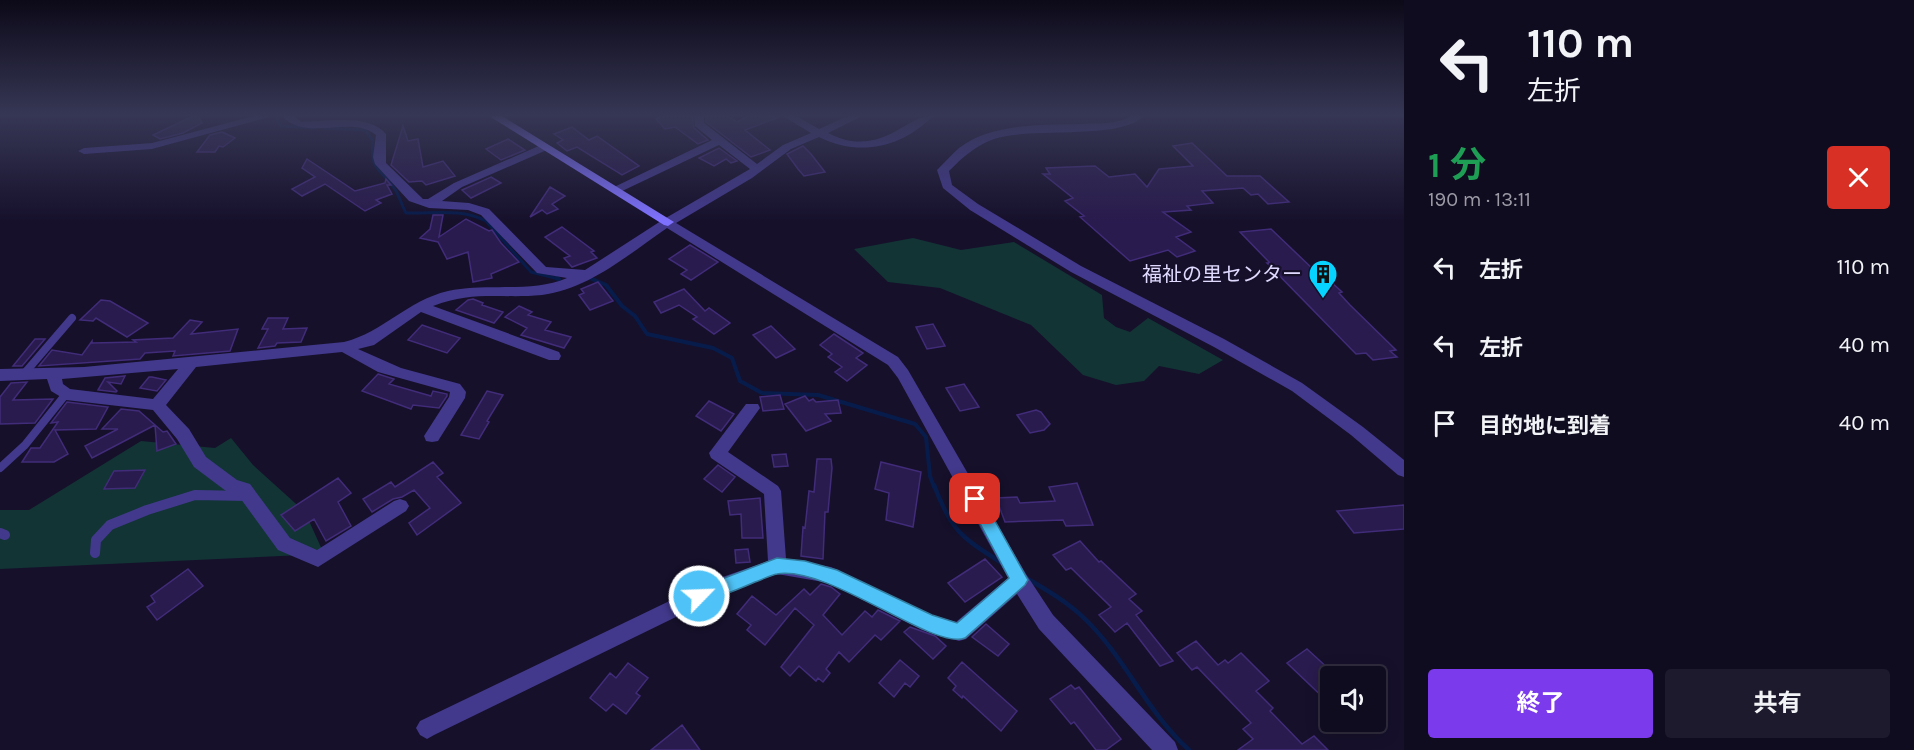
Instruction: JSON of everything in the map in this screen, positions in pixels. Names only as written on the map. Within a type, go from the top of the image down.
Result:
[{"type":"street","points":[[380,151],[381,164],[412,198],[429,204],[469,207],[485,212],[542,270],[559,274],[589,274]]},
{"type":"street","points":[[429,204],[458,185],[536,151]]},
{"type":"street","points":[[552,151],[893,361],[926,412],[1016,573],[1046,621],[1167,750]]},
{"type":"street","points":[[616,190],[697,151]]},
{"type":"street","points":[[734,151],[757,169]]},
{"type":"street","points":[[0,375],[53,375],[191,363],[344,347],[369,341],[419,306],[446,296],[470,291],[553,288],[589,274],[668,222],[757,169],[782,151]]},
{"type":"street","points":[[963,151],[952,158],[943,170],[947,186],[974,207],[1076,269],[1297,387],[1357,430],[1404,470]]},
{"type":"street","points":[[419,306],[554,356]]},
{"type":"street","points":[[344,347],[357,357],[397,374],[454,387],[459,392],[457,398],[432,435]]},
{"type":"street","points":[[157,405],[191,363]]},
{"type":"street","points":[[53,375],[57,387],[66,394],[157,405],[183,434],[200,462],[232,486],[244,489],[284,544],[318,560],[400,506]]},
{"type":"street","points":[[752,408],[717,453],[772,491],[777,566]]},
{"type":"street","points":[[427,728],[718,587],[777,566],[831,575],[929,623],[959,632],[1016,573]]},
{"type":"lane","points":[[23,375],[72,318]]},
{"type":"lane","points":[[0,468],[25,446],[66,394]]},
{"type":"lane","points":[[95,553],[96,540],[110,525],[147,510],[195,495],[249,496]]},
{"type":"green space","points":[[913,238],[961,250],[1014,242],[1102,295],[1104,318],[1116,327],[1130,332],[1148,318],[1223,360],[1199,374],[1159,366],[1144,381],[1116,385],[1083,375],[1031,325],[940,288],[888,282],[854,249]]},
{"type":"green space","points":[[231,438],[253,465],[305,512],[324,554],[0,569],[0,510],[29,510],[141,441],[215,448]]},
{"type":"building","points":[[395,151],[420,151],[423,167],[443,161],[455,176],[426,185],[422,181],[409,182],[391,165]]},
{"type":"building","points":[[489,151],[523,151],[501,160]]},
{"type":"building","points":[[583,151],[618,151],[639,166],[622,175]]},
{"type":"building","points":[[713,151],[723,151],[737,161],[731,163],[726,159],[714,166],[699,158]]},
{"type":"building","points":[[743,151],[767,151],[751,157]]},
{"type":"building","points":[[793,151],[808,151],[825,172],[804,176],[787,154]]},
{"type":"building","points":[[1178,151],[1200,151],[1227,176],[1260,176],[1289,202],[1268,204],[1258,194],[1251,195],[1243,188],[1202,191],[1213,203],[1187,206],[1191,210],[1163,212],[1191,232],[1176,237],[1195,251],[1177,257],[1168,250],[1130,261],[1080,217],[1084,216],[1065,201],[1073,198],[1043,174],[1050,174],[1046,168],[1095,166],[1109,177],[1135,174],[1147,187],[1159,169],[1193,166]]},
{"type":"building","points":[[307,159],[355,191],[385,183],[386,179],[391,185],[387,185],[392,194],[376,200],[381,203],[365,211],[325,184],[302,196],[292,189],[315,177],[302,168]]},
{"type":"building","points":[[491,177],[501,183],[471,198],[462,190]]},
{"type":"building","points":[[550,187],[565,196],[552,204],[558,209],[547,214],[542,210],[530,217]]},
{"type":"building","points":[[433,215],[443,215],[439,237],[466,219],[489,231],[492,230],[519,262],[491,274],[492,278],[473,282],[468,252],[447,259],[438,242],[420,238],[430,229]]},
{"type":"building","points":[[562,227],[594,251],[591,252],[597,258],[572,267],[564,258],[570,256],[545,237]]},
{"type":"building","name":"福祉の里センター","points":[[1271,229],[1316,272],[1320,272],[1342,292],[1339,293],[1396,350],[1390,351],[1397,357],[1373,360],[1366,353],[1356,354],[1240,232]]},
{"type":"building","points":[[690,245],[718,262],[691,280],[681,274],[687,270],[669,259]]},
{"type":"building","points":[[598,282],[613,301],[590,310],[579,295],[584,293],[581,289]]},
{"type":"building","points":[[684,289],[705,311],[709,308],[730,323],[714,334],[693,319],[697,317],[679,305],[661,313],[654,302]]},
{"type":"building","points":[[473,299],[483,303],[482,305],[503,312],[494,323],[456,310],[468,300]]},
{"type":"building","points":[[101,300],[110,301],[148,323],[127,337],[96,318],[93,321],[80,320]]},
{"type":"building","points":[[519,306],[532,312],[528,315],[551,322],[545,330],[571,337],[564,348],[521,335],[527,328],[505,317]]},
{"type":"building","points":[[268,318],[288,318],[283,329],[307,328],[301,342],[277,343],[275,346],[258,348],[268,329],[262,329]]},
{"type":"building","points":[[190,320],[202,322],[191,334],[238,329],[230,351],[173,356],[175,351],[145,353],[140,359],[39,366],[52,350],[82,355],[92,341],[92,343],[136,342],[133,340],[173,338]]},
{"type":"building","points":[[933,324],[945,346],[927,349],[916,327]]},
{"type":"building","points":[[422,325],[460,338],[447,353],[408,340]]},
{"type":"building","points":[[771,326],[795,349],[776,358],[753,335]]},
{"type":"building","points":[[834,334],[863,353],[856,358],[867,365],[847,381],[835,372],[842,367],[828,357],[832,354],[820,345]]},
{"type":"building","points":[[35,339],[45,339],[22,366],[13,366]]},
{"type":"building","points":[[378,374],[394,379],[389,384],[431,396],[433,391],[447,394],[447,396],[439,408],[413,405],[411,409],[362,391]]},
{"type":"building","points":[[125,376],[121,384],[108,382],[116,392],[98,390],[105,378]]},
{"type":"building","points":[[149,377],[166,380],[157,391],[140,388]]},
{"type":"building","points":[[27,382],[13,400],[53,399],[35,423],[0,424],[0,397],[11,383]]},
{"type":"building","points":[[964,384],[979,407],[960,411],[946,388]]},
{"type":"building","points":[[487,391],[503,395],[479,439],[461,435]]},
{"type":"building","points":[[780,395],[784,409],[763,411],[760,397]]},
{"type":"building","points":[[805,396],[809,401],[813,399],[816,402],[838,400],[841,413],[825,414],[831,421],[806,431],[785,404]]},
{"type":"building","points":[[709,401],[734,414],[721,431],[696,416]]},
{"type":"building","points":[[67,402],[108,407],[96,429],[55,430],[68,454],[54,462],[22,462],[31,448],[40,448],[58,422],[51,423]]},
{"type":"building","points":[[121,409],[139,411],[155,425],[92,458],[85,446],[118,429],[102,429]]},
{"type":"building","points":[[1036,410],[1041,412],[1050,424],[1044,430],[1030,433],[1017,415]]},
{"type":"building","points":[[155,425],[163,432],[167,431],[176,444],[157,451]]},
{"type":"building","points":[[786,454],[788,466],[774,467],[772,455]]},
{"type":"building","points":[[817,459],[831,459],[832,468],[828,512],[825,512],[823,559],[801,556],[803,527],[805,528],[809,491],[814,492]]},
{"type":"building","points":[[433,462],[443,473],[437,477],[461,503],[417,535],[409,523],[430,508],[414,490],[372,512],[363,499],[391,482],[395,487]]},
{"type":"building","points":[[881,462],[921,472],[913,527],[886,520],[889,493],[875,489]]},
{"type":"building","points":[[718,465],[735,477],[722,492],[704,479]]},
{"type":"building","points":[[145,470],[135,488],[104,489],[114,471]]},
{"type":"building","points":[[338,478],[351,493],[338,502],[351,526],[326,541],[314,519],[295,531],[281,515]]},
{"type":"building","points":[[1077,483],[1093,525],[1066,526],[1063,520],[1005,522],[996,498],[1017,497],[1020,503],[1055,501],[1049,487]]},
{"type":"building","points":[[760,498],[763,538],[742,538],[741,514],[730,515],[728,501]]},
{"type":"building","points":[[1404,505],[1404,529],[1354,533],[1337,511]]},
{"type":"building","points":[[1080,541],[1099,562],[1101,561],[1136,594],[1129,599],[1142,611],[1136,615],[1173,661],[1160,666],[1127,623],[1115,632],[1099,615],[1111,607],[1071,568],[1066,570],[1053,555]]},
{"type":"building","points":[[748,549],[750,562],[736,563],[735,550]]},
{"type":"building","points":[[985,559],[1002,577],[965,602],[948,583]]},
{"type":"building","points":[[188,569],[203,586],[157,620],[147,607],[155,602],[151,596]]},
{"type":"building","points":[[821,584],[831,587],[840,594],[823,615],[842,635],[865,611],[872,617],[878,610],[900,621],[881,640],[875,635],[849,662],[839,652],[826,669],[830,673],[823,682],[818,678],[816,681],[799,666],[790,676],[781,667],[814,625],[795,608],[765,645],[747,630],[751,625],[737,614],[752,596],[776,615],[804,589],[810,595]]},
{"type":"building","points":[[986,624],[1009,644],[998,656],[972,637]]},
{"type":"building","points":[[910,627],[935,636],[946,646],[933,659],[904,632]]},
{"type":"building","points":[[1196,641],[1218,665],[1225,660],[1228,663],[1241,653],[1269,681],[1256,691],[1273,708],[1270,711],[1302,744],[1314,736],[1328,750],[1238,750],[1253,739],[1243,729],[1251,723],[1197,667],[1192,670],[1177,653]]},
{"type":"building","points":[[1307,649],[1326,666],[1320,666],[1320,694],[1287,663]]},
{"type":"building","points":[[900,660],[919,676],[910,687],[905,683],[894,697],[879,683]]},
{"type":"building","points":[[962,662],[1017,711],[1001,731],[963,696],[962,698],[953,690],[956,686],[948,678]]},
{"type":"building","points":[[628,663],[648,678],[636,693],[640,696],[626,714],[613,704],[606,711],[590,698],[610,673],[616,678]]},
{"type":"building","points":[[1071,685],[1075,689],[1079,687],[1121,739],[1106,750],[1096,750],[1074,722],[1071,724],[1050,699]]},
{"type":"building","points":[[682,725],[700,750],[651,750]]},
{"type":"waterway","points":[[372,151],[375,164],[396,191],[406,213],[447,212],[466,214],[486,221],[531,272],[559,279],[556,278]]},
{"type":"waterway","points":[[595,280],[592,279],[606,285],[622,306],[635,316],[647,334],[713,348],[732,358],[740,381],[762,393],[818,395],[915,424],[926,437],[930,476],[934,487]]},
{"type":"waterway","points":[[934,485],[946,513],[959,532],[1002,563]]},
{"type":"waterway","points":[[1026,578],[1065,602],[1086,620],[1113,651],[1160,719],[1189,750]]},
{"type":"place","name":"福祉の里センター","points":[[1323,300]]},
{"type":"route","points":[[699,596],[777,566],[805,569],[831,575],[929,623],[946,630],[959,632],[1019,580],[975,499]]}]
